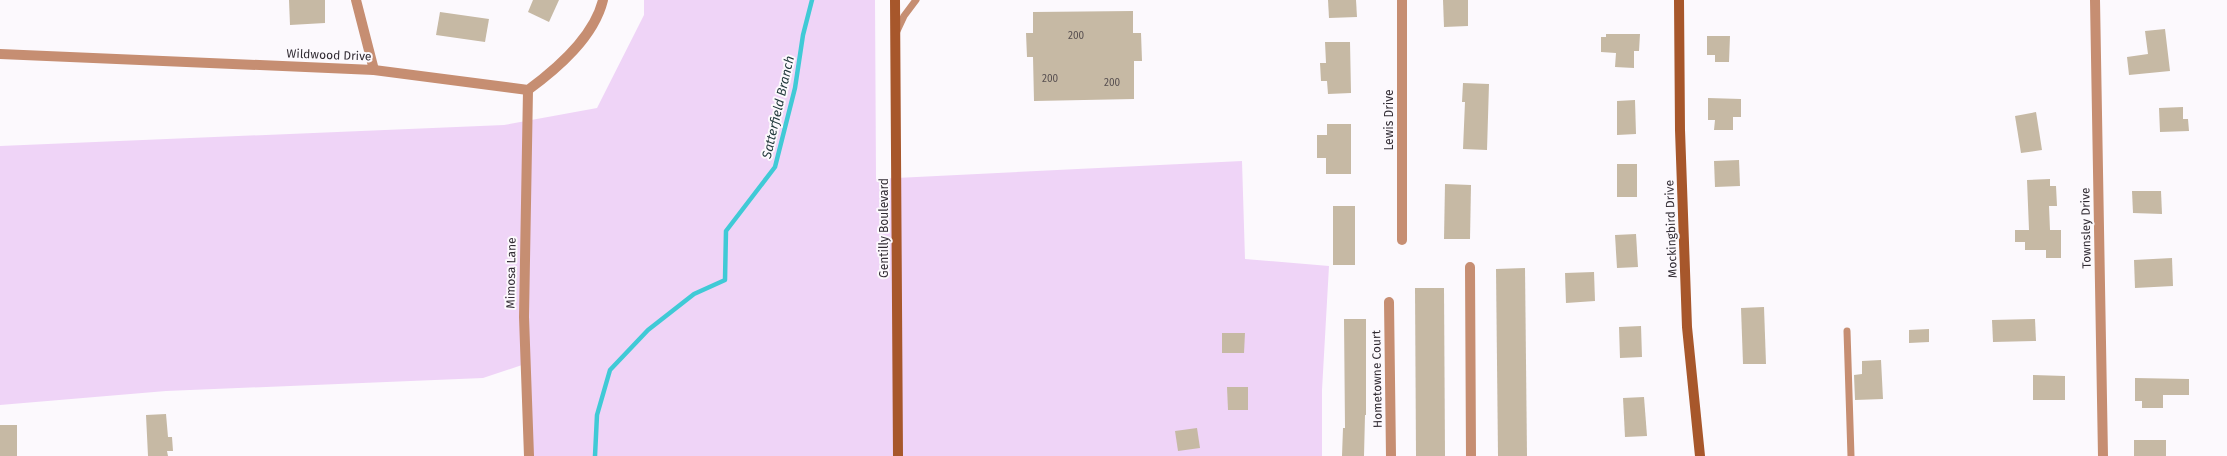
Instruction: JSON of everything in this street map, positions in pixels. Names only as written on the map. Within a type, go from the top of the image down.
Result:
[{"type":"street","points":[[356,0],[374,70]]},
{"type":"street","points":[[528,90],[549,75],[570,55],[588,30],[604,0]]},
{"type":"street","name":"Gentilly Boulevard","points":[[895,0],[898,456]]},
{"type":"street","name":"Lewis Drive","points":[[1402,0],[1402,240]]},
{"type":"street","name":"Mockingbird Drive","points":[[1679,0],[1680,130],[1687,327],[1700,456]]},
{"type":"street","name":"Townsley Drive","points":[[2095,0],[2103,456]]},
{"type":"street","name":"Wildwood Drive","points":[[5,55],[374,70],[528,90]]},
{"type":"street","name":"Mimosa Lane","points":[[528,90],[524,317],[529,456]]},
{"type":"street","points":[[1470,267],[1471,456]]},
{"type":"street","name":"Hometowne Court","points":[[1389,302],[1391,456]]},
{"type":"lane","points":[[895,35],[904,16],[916,0]]},
{"type":"lane","points":[[1847,332],[1851,456]]},
{"type":"shaded area","points":[[644,0],[875,0],[876,179],[1242,161],[1245,259],[1329,266],[1322,390],[1322,456],[527,456],[525,364],[483,378],[166,391],[0,405],[0,146],[504,125],[597,108],[644,15]]},
{"type":"building","points":[[289,0],[325,0],[325,23],[290,25]]},
{"type":"building","points":[[533,0],[559,0],[549,22],[528,12]]},
{"type":"building","points":[[1328,0],[1356,0],[1357,17],[1329,18]]},
{"type":"building","points":[[1443,0],[1468,0],[1468,26],[1444,27]]},
{"type":"building","points":[[1133,11],[1133,33],[1141,33],[1142,61],[1134,61],[1134,99],[1034,101],[1033,57],[1027,57],[1026,33],[1033,33],[1033,12]]},
{"type":"building","points":[[440,12],[489,19],[485,42],[436,35]]},
{"type":"building","points":[[2165,29],[2170,71],[2129,75],[2127,57],[2148,54],[2145,31]]},
{"type":"building","points":[[1606,34],[1640,34],[1639,51],[1634,51],[1634,68],[1615,67],[1616,53],[1601,52],[1601,37],[1606,37]]},
{"type":"building","points":[[1707,36],[1730,36],[1729,62],[1715,62],[1715,55],[1707,55]]},
{"type":"building","points":[[1325,42],[1350,42],[1351,93],[1328,94],[1327,81],[1321,81],[1320,63],[1326,63]]},
{"type":"building","points":[[1463,83],[1489,84],[1487,150],[1463,149],[1465,102],[1462,102]]},
{"type":"building","points":[[1708,98],[1741,99],[1741,117],[1733,117],[1733,130],[1714,130],[1715,120],[1708,120]]},
{"type":"building","points":[[1635,100],[1636,134],[1617,135],[1617,101]]},
{"type":"building","points":[[2183,107],[2183,119],[2188,119],[2189,131],[2160,132],[2159,108]]},
{"type":"building","points":[[2036,112],[2042,150],[2021,153],[2015,116]]},
{"type":"building","points":[[1327,124],[1351,124],[1351,174],[1326,174],[1326,158],[1317,158],[1317,135],[1327,135]]},
{"type":"building","points":[[1739,160],[1740,186],[1715,187],[1714,161]]},
{"type":"building","points":[[1617,164],[1637,164],[1637,197],[1617,197]]},
{"type":"building","points":[[2050,179],[2050,186],[2056,186],[2057,206],[2049,206],[2050,230],[2061,230],[2061,258],[2046,258],[2046,250],[2025,250],[2025,242],[2015,242],[2015,230],[2029,230],[2027,180]]},
{"type":"building","points":[[1445,184],[1471,185],[1470,239],[1444,239]]},
{"type":"building","points":[[2132,191],[2161,191],[2162,214],[2133,213]]},
{"type":"building","points":[[1333,206],[1355,206],[1355,265],[1333,265]]},
{"type":"building","points":[[1636,234],[1638,267],[1617,268],[1615,235]]},
{"type":"building","points":[[2172,258],[2173,286],[2135,288],[2134,260]]},
{"type":"building","points":[[1525,268],[1527,456],[1498,456],[1496,269]]},
{"type":"building","points":[[1594,272],[1595,301],[1566,303],[1565,273]]},
{"type":"building","points":[[1415,288],[1444,288],[1445,456],[1416,456]]},
{"type":"building","points":[[1764,307],[1766,364],[1743,364],[1741,308]]},
{"type":"building","points":[[1344,319],[1366,319],[1366,415],[1364,456],[1342,456],[1343,428],[1345,428]]},
{"type":"building","points":[[2035,319],[2036,341],[1993,342],[1992,320]]},
{"type":"building","points":[[1641,326],[1642,357],[1620,358],[1619,327]]},
{"type":"building","points":[[1929,329],[1929,342],[1909,343],[1909,330]]},
{"type":"building","points":[[1222,333],[1245,333],[1244,353],[1222,353]]},
{"type":"building","points":[[1881,360],[1883,399],[1855,400],[1854,375],[1862,374],[1862,361]]},
{"type":"building","points":[[2033,375],[2065,376],[2065,400],[2033,400]]},
{"type":"building","points":[[2135,378],[2189,379],[2189,395],[2163,395],[2163,408],[2142,408],[2142,401],[2135,401]]},
{"type":"building","points":[[1227,387],[1248,387],[1248,410],[1228,410]]},
{"type":"building","points":[[1644,397],[1647,436],[1625,437],[1623,398]]},
{"type":"building","points":[[166,414],[168,437],[172,437],[173,451],[167,451],[168,456],[148,456],[146,415]]},
{"type":"building","points":[[0,425],[17,425],[17,456],[0,456]]},
{"type":"building","points":[[1197,428],[1200,448],[1178,451],[1175,431]]},
{"type":"building","points":[[2134,440],[2166,440],[2166,456],[2134,456]]},
{"type":"waterway","name":"Satterfield Branch","points":[[595,456],[597,415],[610,370],[648,330],[694,294],[725,280],[726,231],[775,167],[795,88],[803,35],[812,0]]}]
